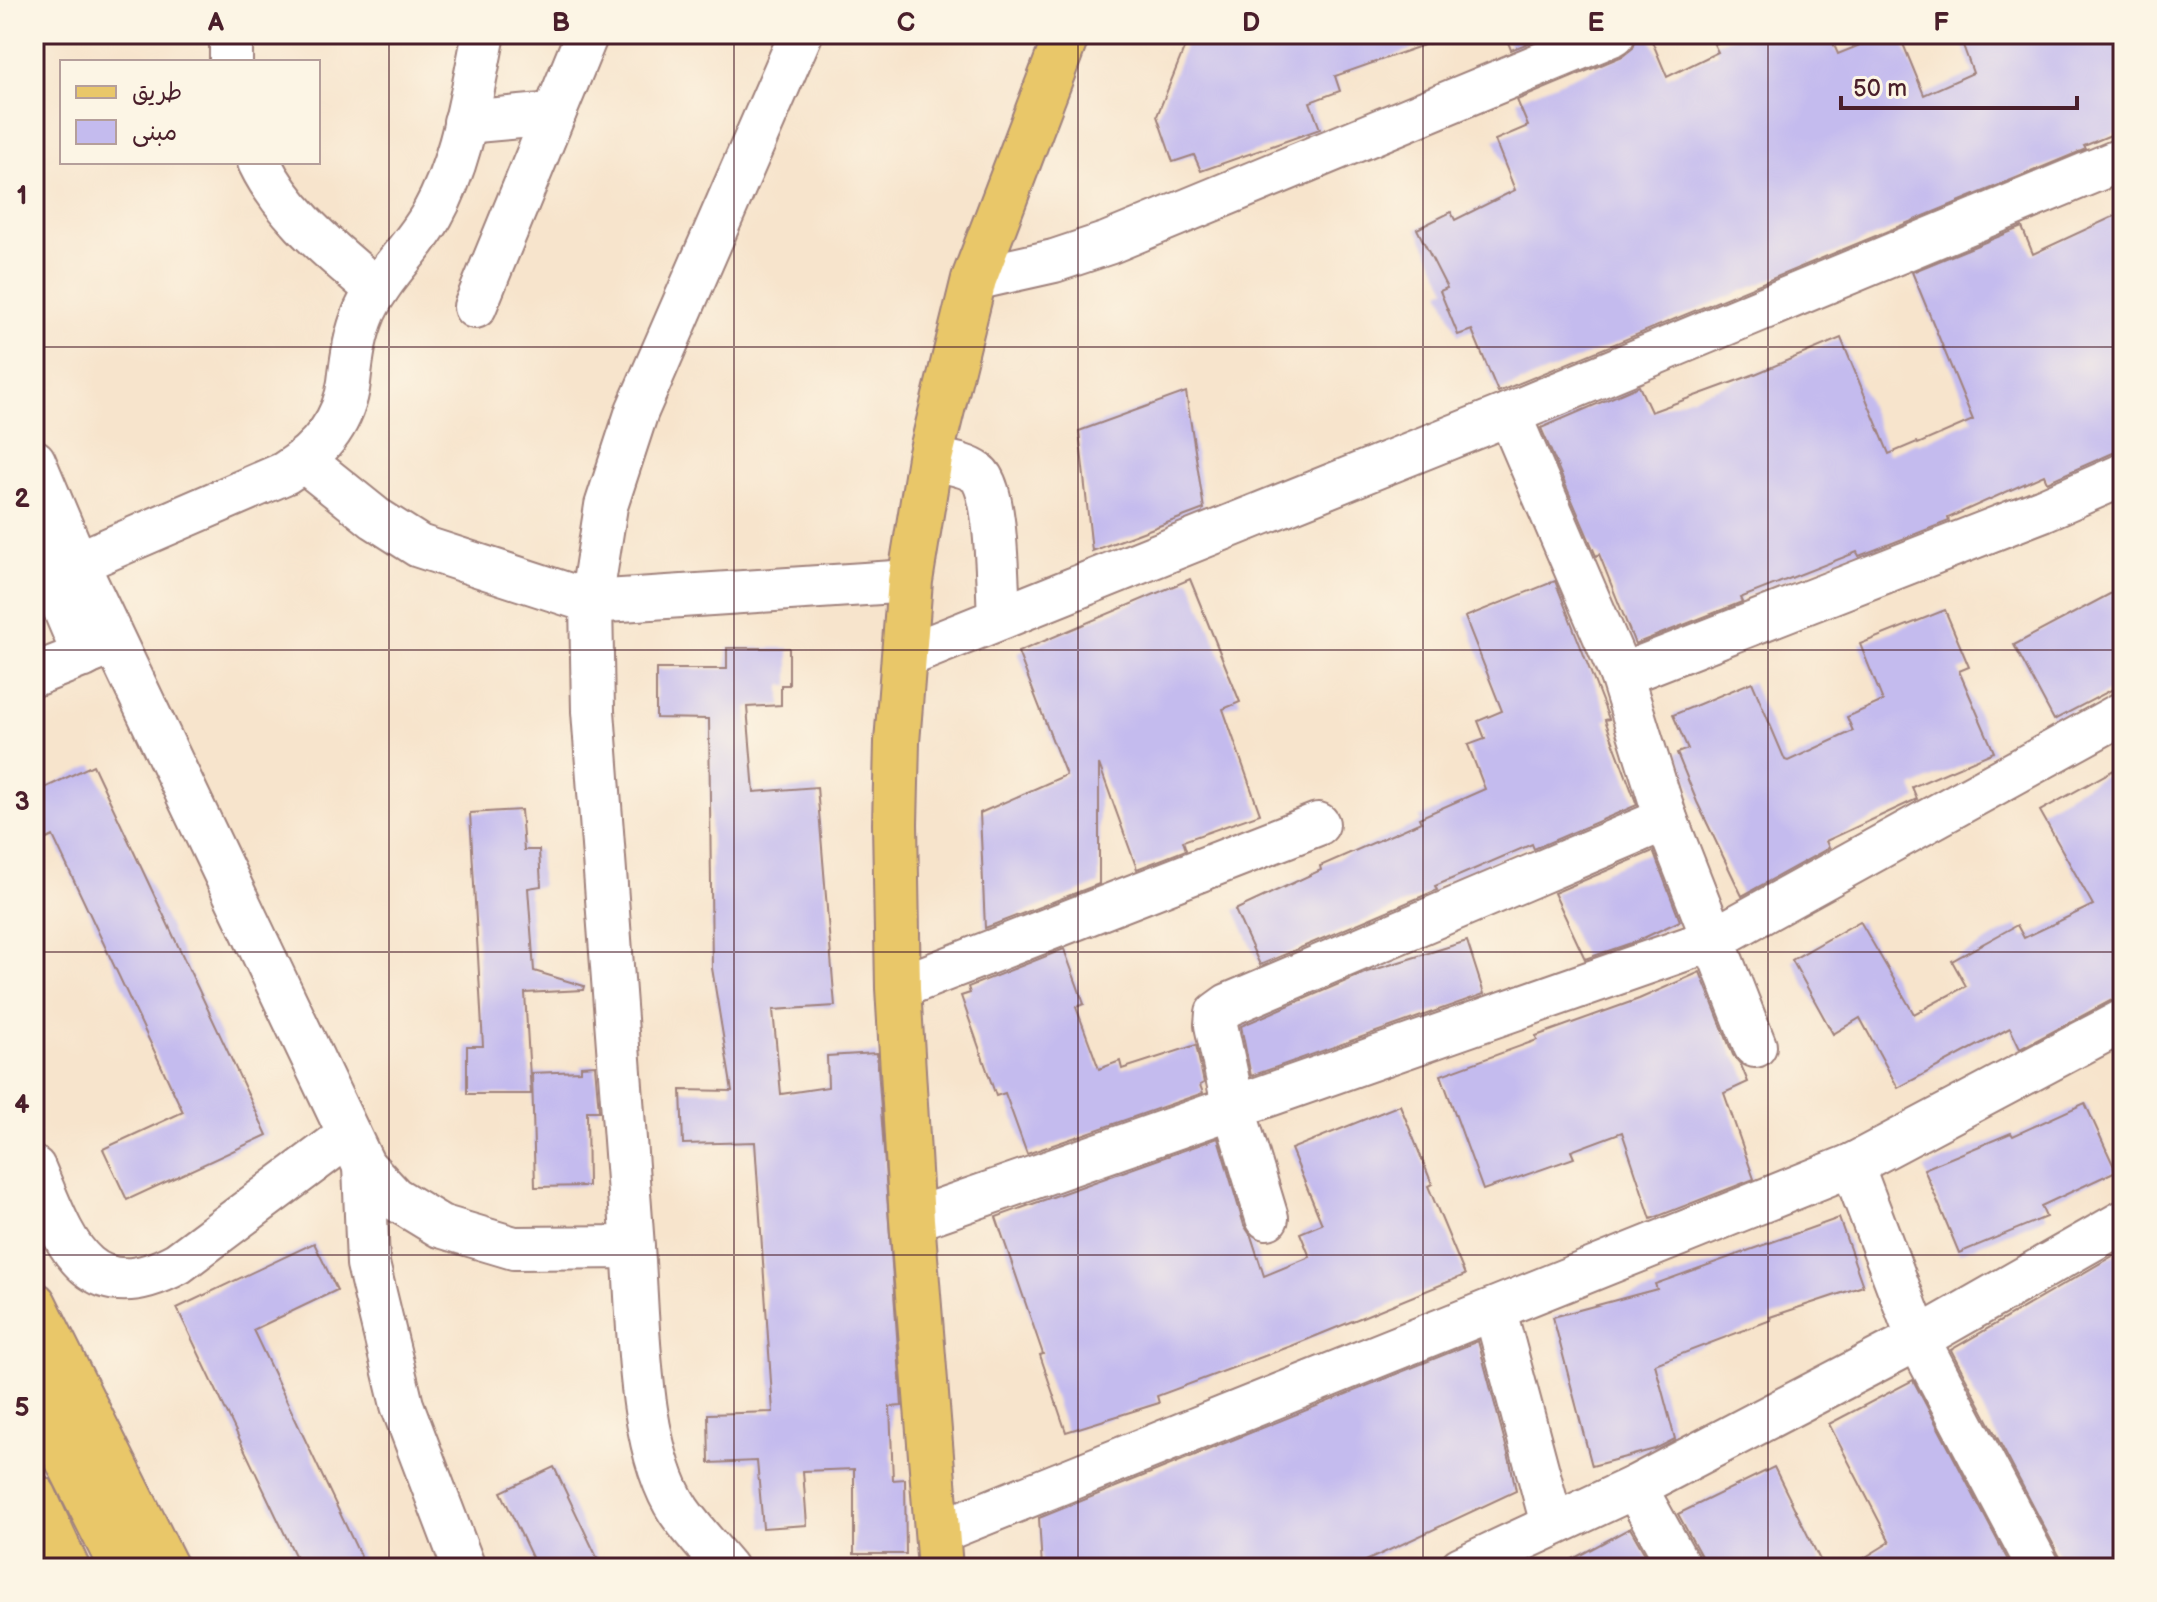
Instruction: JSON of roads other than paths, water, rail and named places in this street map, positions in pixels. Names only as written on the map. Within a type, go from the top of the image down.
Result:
[{"type":"main road","points":[[940,1550],[912,1220],[898,988],[897,742],[910,581],[930,458],[974,279],[1067,34]]},
{"type":"main road","points":[[34,1304],[166,1568]]},
{"type":"main road","points":[[34,1393],[122,1568]]},
{"type":"main road","points":[[34,1496],[67,1568]]},
{"type":"street","points":[[231,34],[231,60]]},
{"type":"street","points":[[77,563],[285,473],[321,445],[344,406],[354,342],[377,290],[411,247],[449,181],[484,34]]},
{"type":"street","points":[[475,307],[587,34]]},
{"type":"street","points":[[726,1568],[678,1510],[658,1465],[648,1424],[593,711],[591,602],[606,506],[637,411],[801,34]]},
{"type":"street","points":[[974,279],[1054,261],[1108,243],[1614,34]]},
{"type":"street","points":[[465,122],[554,114]]},
{"type":"street","points":[[904,657],[1509,414],[2123,159]]},
{"type":"street","points":[[260,164],[279,196],[301,222],[377,290]]},
{"type":"street","points":[[1509,414],[1621,675],[1666,819],[1755,1046]]},
{"type":"street","points":[[930,458],[976,471],[984,481],[992,505],[999,617]]},
{"type":"street","points":[[34,461],[77,563],[100,649]]},
{"type":"street","points":[[304,461],[375,518],[419,546],[591,602],[910,581]]},
{"type":"street","points":[[1621,675],[2043,510],[2123,475]]},
{"type":"street","points":[[34,537],[100,649],[357,1150],[394,1198],[440,1226],[514,1248],[633,1247]]},
{"type":"street","points":[[34,675],[100,649]]},
{"type":"street","points":[[912,1220],[1712,940],[2123,713]]},
{"type":"street","points":[[1267,1218],[1234,1109],[1216,1025],[1217,1013],[1228,1005],[1666,819]]},
{"type":"street","points":[[898,988],[1318,824]]},
{"type":"street","points":[[940,1550],[1495,1311],[1852,1165],[2123,1021]]},
{"type":"street","points":[[34,1168],[65,1242],[80,1261],[100,1274],[127,1280],[154,1276],[178,1263],[357,1150]]},
{"type":"street","points":[[357,1150],[368,1264],[402,1405],[464,1568]]},
{"type":"street","points":[[1852,1165],[1918,1339],[2039,1568]]},
{"type":"street","points":[[1461,1568],[1635,1487],[1918,1339],[2123,1222]]},
{"type":"street","points":[[1495,1311],[1552,1524]]},
{"type":"street","points":[[1635,1487],[1680,1568]]}]
